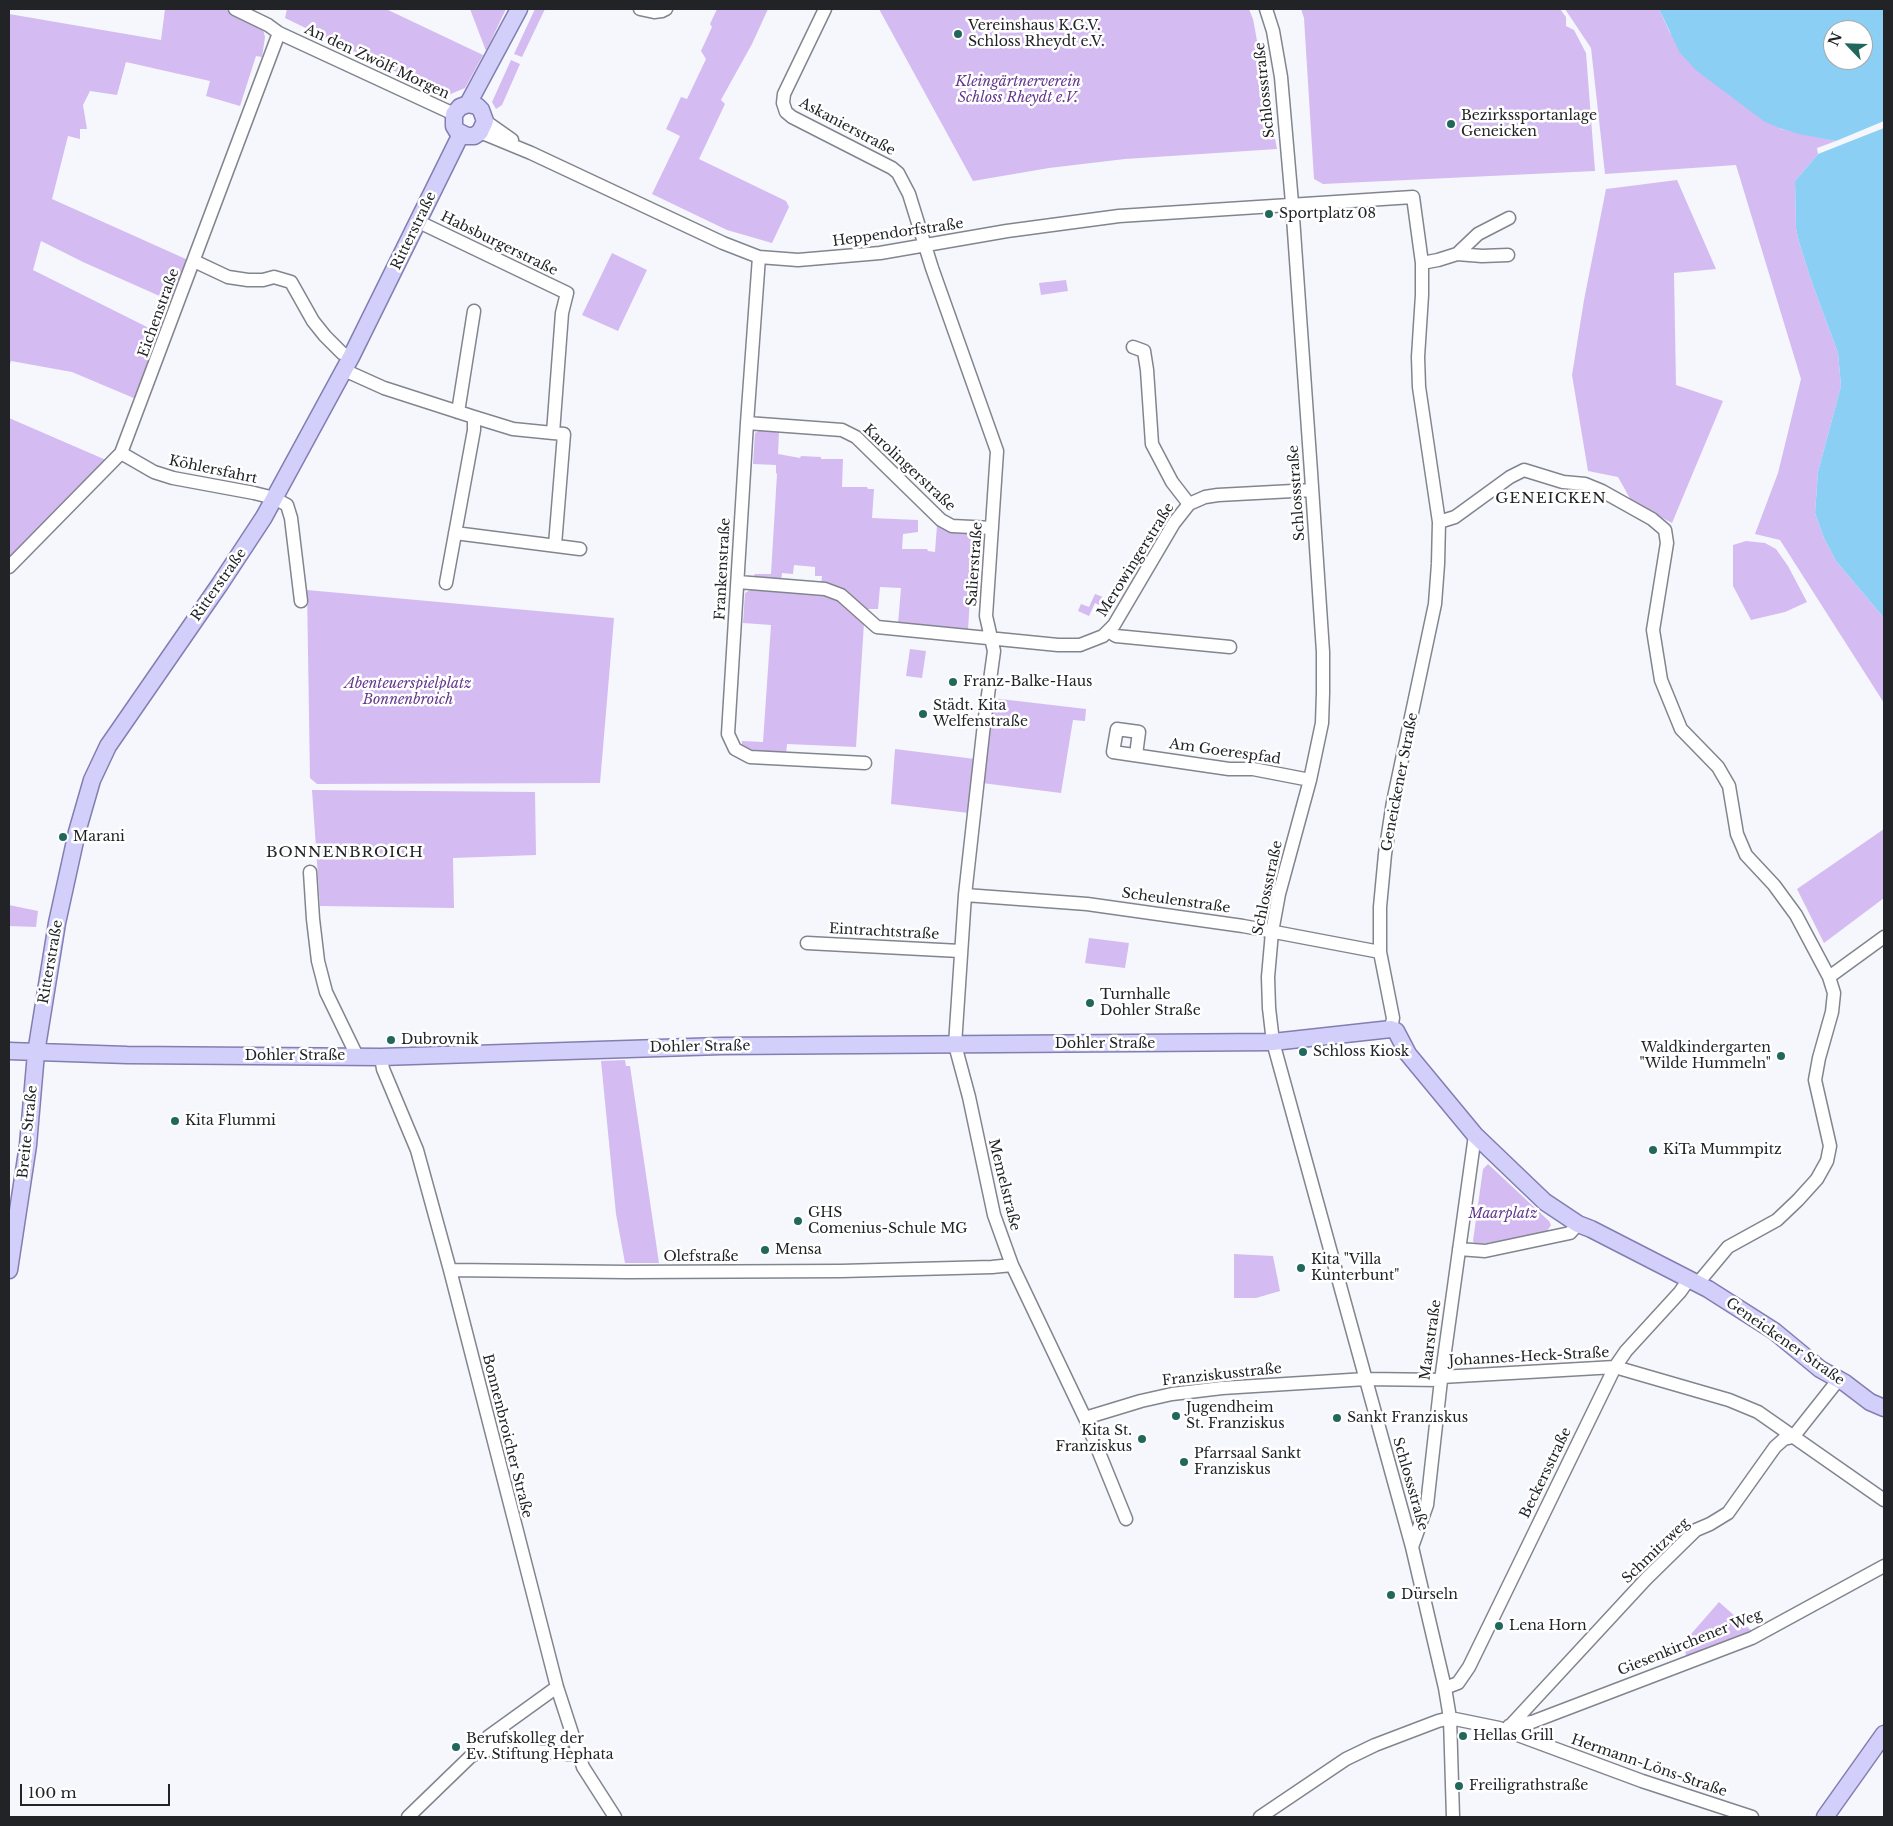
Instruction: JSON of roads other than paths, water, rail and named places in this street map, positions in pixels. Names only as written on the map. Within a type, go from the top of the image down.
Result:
[{"type":"main road","points":[[478,117],[460,107],[454,114],[454,126],[461,134],[474,136],[498,50],[519,9]]},
{"type":"main road","name":"Ritterstraße","points":[[36,1052],[57,923],[77,832],[92,780],[108,746],[243,552],[274,498],[347,363],[419,222],[461,134]]},
{"type":"main road","name":"Dohler Straße","points":[[9,1052],[381,1057],[721,1046],[1273,1042],[1391,1029]]},
{"type":"main road","name":"Geneickener Straße","points":[[1391,1029],[1396,1031],[1408,1054],[1475,1135],[1545,1202],[1578,1224],[1693,1281],[1774,1330],[1820,1369],[1839,1379],[1870,1402],[1884,1408]]},
{"type":"main road","name":"Breite Straße","points":[[9,1270],[28,1144],[36,1052]]},
{"type":"main road","points":[[1826,1817],[1884,1734]]},
{"type":"street","name":"An den Zwölf Morgen","points":[[234,9],[268,25],[279,33],[454,114]]},
{"type":"street","points":[[640,9],[654,12],[666,9]]},
{"type":"street","name":"Askanierstraße","points":[[825,9],[784,94],[786,112],[792,117],[892,168],[898,173],[909,194],[926,244]]},
{"type":"street","name":"Schlossstraße","points":[[1266,9],[1274,31],[1281,77],[1292,203],[1323,652],[1322,723],[1310,780],[1279,894],[1272,932],[1268,977],[1269,1008],[1273,1042],[1412,1547],[1446,1688],[1450,1718],[1453,1817]]},
{"type":"street","name":"Eichenstraße","points":[[9,567],[121,453],[279,33]]},
{"type":"street","name":"Heppendorfstraße","points":[[478,117],[531,153],[723,243],[759,257],[798,260],[880,253],[926,244],[1119,216],[1292,203]]},
{"type":"street","name":"Geneickener Straße","points":[[1292,203],[1413,197],[1422,263],[1418,357],[1419,387],[1439,522],[1435,604],[1393,802],[1385,854],[1380,907],[1380,952],[1393,1018],[1391,1029]]},
{"type":"street","points":[[1457,254],[1478,234],[1508,218]]},
{"type":"street","name":"Habsburgerstraße","points":[[419,222],[567,293],[562,312],[553,433]]},
{"type":"street","name":"Salierstraße","points":[[926,244],[932,268],[997,451],[986,616],[994,651],[965,895]]},
{"type":"street","points":[[1422,263],[1457,254],[1482,256],[1508,255]]},
{"type":"street","name":"Frankenstraße","points":[[759,257],[746,423],[728,734],[734,748],[750,757],[865,763]]},
{"type":"street","points":[[194,261],[228,277],[248,280],[263,280],[274,277],[291,282],[313,321],[342,353],[347,363],[384,388],[513,429],[564,434],[555,545]]},
{"type":"street","points":[[458,412],[474,311]]},
{"type":"street","name":"Merowingerstraße","points":[[1133,347],[1144,351],[1148,370],[1152,444],[1169,476],[1188,504]]},
{"type":"street","points":[[446,584],[474,430],[474,417]]},
{"type":"street","name":"Karolingerstraße","points":[[746,423],[842,430],[856,437],[941,520],[952,526],[992,528]]},
{"type":"street","name":"Köhlersfahrt","points":[[121,453],[154,472],[172,478],[274,498]]},
{"type":"street","name":"Beckersstraße","points":[[1439,522],[1455,517],[1510,477],[1524,470],[1563,482],[1584,484],[1602,491],[1652,519],[1665,530],[1667,543],[1653,630],[1661,680],[1681,729],[1718,767],[1729,786],[1737,834],[1746,855],[1774,885],[1796,915],[1829,977],[1834,994],[1832,1012],[1815,1080],[1830,1146],[1827,1161],[1817,1179],[1777,1220],[1728,1247],[1680,1292],[1626,1351],[1614,1367],[1469,1667],[1458,1683],[1446,1688]]},
{"type":"street","name":"Merowingerstraße","points":[[738,582],[824,589],[841,595],[878,627],[992,639],[1071,645],[1088,643],[1103,636],[1118,618],[1174,523],[1188,504],[1210,496],[1312,490]]},
{"type":"street","points":[[274,498],[287,505],[291,518],[301,601]]},
{"type":"street","points":[[455,533],[580,549]]},
{"type":"street","name":"Merowingerstraße","points":[[1108,631],[1116,636],[1230,647]]},
{"type":"street","name":"Am Goerespfad","points":[[1136,755],[1229,769],[1253,769],[1310,780]]},
{"type":"street","points":[[310,872],[318,961],[326,992],[357,1056]]},
{"type":"street","name":"Scheulenstraße","points":[[965,895],[1087,904],[1272,932],[1380,952]]},
{"type":"street","name":"Memelstraße","points":[[965,895],[955,1045],[994,1216],[1012,1265],[1085,1418],[1126,1519]]},
{"type":"street","points":[[1829,977],[1884,937]]},
{"type":"street","name":"Eintrachtstraße","points":[[807,943],[960,951]]},
{"type":"street","name":"Bonnenbroicher Straße","points":[[381,1057],[384,1069],[417,1150],[450,1270],[557,1688],[583,1767],[615,1817]]},
{"type":"street","name":"Maarstraße","points":[[1412,1547],[1426,1505],[1441,1379],[1475,1135]]},
{"type":"street","points":[[1459,1249],[1485,1251],[1570,1233],[1578,1224]]},
{"type":"street","name":"Olefstraße","points":[[450,1270],[832,1272],[1012,1265]]},
{"type":"street","name":"Johannes-Heck-Straße","points":[[1366,1379],[1405,1381],[1614,1367],[1729,1400],[1758,1412],[1884,1500]]},
{"type":"street","name":"Franziskusstraße","points":[[1085,1418],[1140,1401],[1172,1394],[1249,1386],[1366,1379]]},
{"type":"street","name":"Schmitzweg","points":[[1505,1727],[1646,1579],[1696,1530],[1710,1524],[1728,1512],[1775,1447],[1784,1439],[1793,1437],[1839,1379]]},
{"type":"street","name":"Giesenkirchener Weg","points":[[1505,1727],[1532,1722],[1752,1638],[1884,1566]]},
{"type":"street","points":[[408,1817],[489,1736],[557,1688]]},
{"type":"street","points":[[1260,1817],[1346,1759],[1374,1744],[1450,1718]]},
{"type":"street","name":"Hermann-Löns-Straße","points":[[1450,1718],[1505,1727],[1642,1781],[1752,1817]]},
{"type":"street","points":[[470,1757],[480,1751],[503,1748],[578,1754]]},
{"type":"water","points":[[1659,9],[1884,9],[1884,121],[1836,141],[1799,134],[1765,122],[1697,71],[1680,53]]},
{"type":"water","points":[[1884,128],[1884,618],[1836,561],[1824,538],[1815,513],[1818,472],[1841,386],[1838,353],[1811,280],[1796,229],[1795,181],[1818,154]]},
{"type":"place","name":"Vereinshaus K.G.V. Schloss Rheydt e.V.","points":[[958,34]]},
{"type":"place","name":"Bezirkssportanlage Geneicken","points":[[1451,124]]},
{"type":"place","name":"Sportplatz 08","points":[[1269,214]]},
{"type":"place","name":"Franz-Balke-Haus","points":[[953,682]]},
{"type":"place","name":"Städt. Kita Welfenstraße","points":[[923,714]]},
{"type":"place","name":"Marani","points":[[63,837]]},
{"type":"place","name":"Turnhalle Dohler Straße","points":[[1090,1003]]},
{"type":"place","name":"Dubrovnik","points":[[391,1040]]},
{"type":"place","name":"Schloss Kiosk","points":[[1303,1052]]},
{"type":"place","name":"Waldkindergarten \"Wilde Hummeln\"","points":[[1781,1056]]},
{"type":"place","name":"Kita Flummi","points":[[175,1121]]},
{"type":"place","name":"KiTa Mummpitz","points":[[1653,1150]]},
{"type":"place","name":"GHS Comenius-Schule MG","points":[[798,1221]]},
{"type":"place","name":"Mensa","points":[[765,1250]]},
{"type":"place","name":"Kita \"Villa Kunterbunt\"","points":[[1301,1268]]},
{"type":"place","name":"Jugendheim St. Franziskus","points":[[1176,1416]]},
{"type":"place","name":"Sankt Franziskus","points":[[1337,1418]]},
{"type":"place","name":"Kita St. Franziskus","points":[[1142,1439]]},
{"type":"place","name":"Pfarrsaal Sankt Franziskus","points":[[1184,1462]]},
{"type":"place","name":"Dürseln","points":[[1391,1595]]},
{"type":"place","name":"Lena Horn","points":[[1499,1626]]},
{"type":"place","name":"Hellas Grill","points":[[1463,1736]]},
{"type":"place","name":"Berufskolleg der Ev. Stiftung Hephata","points":[[456,1747]]},
{"type":"place","name":"Freiligrathstraße","points":[[1459,1786]]},
{"type":"district","name":"GENEICKEN","points":[[1551,499]]},
{"type":"district","name":"BONNENBROICH","points":[[345,853]]},
{"type":"park label","name":"Kleingärtnerverein Schloss Rheydt e.V.","points":[[1018,90]]},
{"type":"park label","name":"Abenteuerspielplatz Bonnenbroich","points":[[408,692]]},
{"type":"park label","name":"Maarplatz","points":[[1503,1214]]}]
